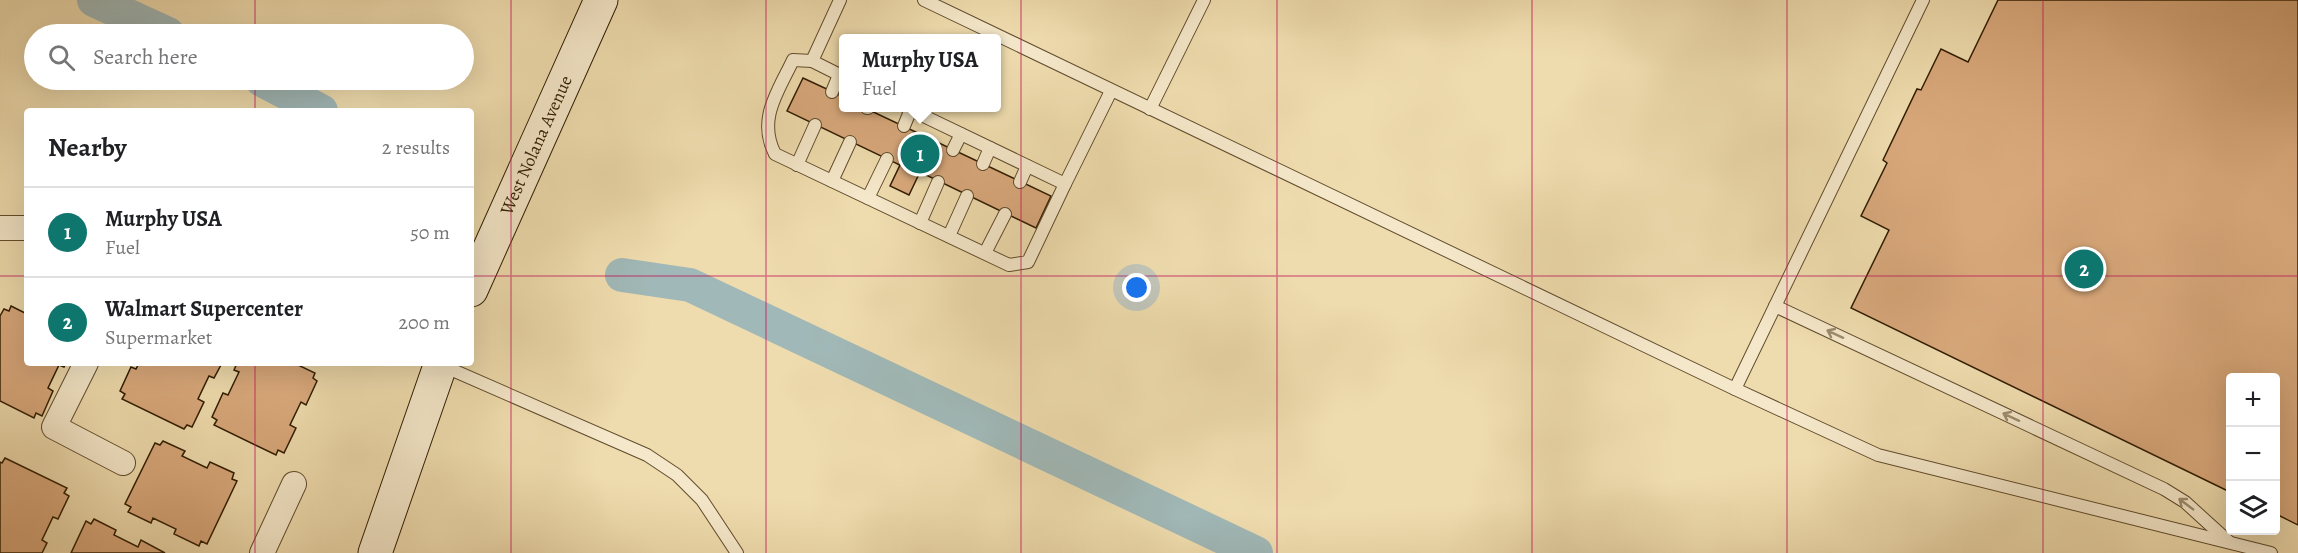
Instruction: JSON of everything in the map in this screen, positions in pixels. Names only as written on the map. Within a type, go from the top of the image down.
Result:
[{"type":"main road","name":"West Nolana Avenue","points":[[474,283],[601,0]]},
{"type":"main road","points":[[375,553],[439,366]]},
{"type":"street","points":[[0,228],[24,228]]},
{"type":"street","points":[[84,366],[54,427],[123,463]]},
{"type":"street","points":[[262,553],[294,484]]},
{"type":"lane","points":[[812,61],[840,0]]},
{"type":"lane","points":[[924,0],[994,34]]},
{"type":"lane","points":[[1150,109],[1203,0]]},
{"type":"lane","points":[[1735,389],[1923,0]]},
{"type":"lane","points":[[1001,37],[1735,389],[1887,458],[2271,553]]},
{"type":"lane","points":[[839,74],[812,61],[793,60],[768,112],[767,139],[775,154],[1009,265],[1028,262],[1111,91]]},
{"type":"lane","points":[[832,92],[839,81]]},
{"type":"lane","points":[[904,126],[908,112]]},
{"type":"lane","points":[[917,112],[1065,184]]},
{"type":"lane","points":[[797,165],[815,125]]},
{"type":"lane","points":[[953,150],[961,134]]},
{"type":"lane","points":[[832,181],[850,142]]},
{"type":"lane","points":[[983,164],[990,148]]},
{"type":"lane","points":[[868,198],[887,159]]},
{"type":"lane","points":[[1020,182],[1027,166]]},
{"type":"lane","points":[[920,223],[938,182]]},
{"type":"lane","points":[[949,236],[967,196]]},
{"type":"lane","points":[[985,253],[1005,214]]},
{"type":"lane","points":[[1775,306],[2164,489],[2185,502],[2229,543]]},
{"type":"lane","points":[[445,366],[647,455],[677,475],[702,501],[737,553]]},
{"type":"building","points":[[1998,0],[2298,0],[2298,525],[2280,516],[2280,373],[2226,373],[2226,490],[1851,308],[1889,230],[1861,216],[1887,163],[1883,160],[1917,89],[1921,90],[1941,49],[1968,62]]},
{"type":"building","points":[[803,78],[839,95],[839,112],[873,112],[1051,196],[1036,228],[920,172],[909,195],[890,186],[900,165],[787,111]]},
{"type":"building","points":[[11,306],[24,312],[24,366],[59,366],[48,388],[53,391],[42,416],[36,413],[34,418],[0,401],[0,316],[4,309],[9,311]]},
{"type":"building","points":[[138,366],[220,366],[214,378],[209,376],[198,399],[204,402],[192,427],[187,425],[184,429],[122,399],[125,394],[120,391],[131,367],[136,369]]},
{"type":"building","points":[[236,366],[300,366],[315,373],[313,378],[317,381],[306,405],[301,402],[290,425],[296,428],[284,453],[278,450],[276,455],[214,425],[217,420],[212,417],[223,393],[228,395],[239,372],[234,370]]},
{"type":"building","points":[[163,441],[185,451],[182,456],[207,468],[210,462],[234,473],[232,479],[237,481],[207,544],[201,541],[199,546],[174,534],[176,529],[153,518],[151,523],[128,512],[131,507],[125,504],[155,443],[160,445]]},
{"type":"building","points":[[5,458],[67,488],[64,493],[69,496],[58,519],[53,517],[42,540],[47,543],[42,553],[0,553],[0,462],[2,463]]},
{"type":"building","points":[[94,519],[116,530],[114,535],[138,547],[141,540],[165,553],[71,553],[86,521],[91,524]]},
{"type":"waterway","points":[[94,0],[146,24]]},
{"type":"waterway","points":[[281,90],[315,108]]},
{"type":"waterway","points":[[622,275],[690,285],[1256,553]]},
{"type":"place","name":"Murphy USA","points":[[920,154]]},
{"type":"place","name":"Walmart Supercenter","points":[[2084,269]]}]
